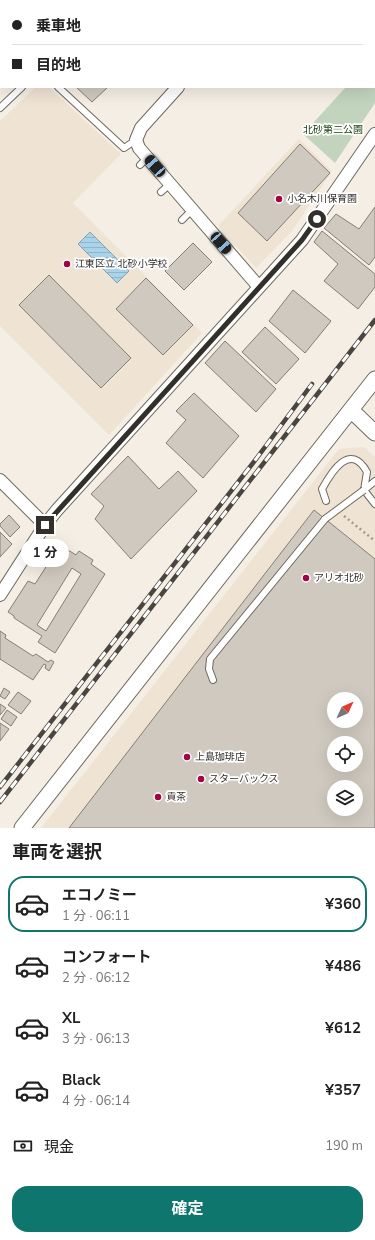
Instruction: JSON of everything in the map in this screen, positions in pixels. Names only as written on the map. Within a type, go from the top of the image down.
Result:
[{"type":"street","points":[[177,88],[140,128],[136,140],[143,162],[170,184],[259,287]]},
{"type":"street","points":[[0,595],[45,525],[302,240],[375,134]]},
{"type":"street","points":[[22,828],[375,380]]},
{"type":"street","points":[[351,410],[375,433]]},
{"type":"street","points":[[0,480],[45,525]]},
{"type":"lane","points":[[0,108],[21,88]]},
{"type":"lane","points":[[59,88],[124,148],[136,140]]},
{"type":"lane","points":[[161,192],[170,184]]},
{"type":"lane","points":[[182,220],[192,210]]},
{"type":"lane","points":[[326,501],[322,489],[330,474],[343,461],[358,460],[362,463],[367,472],[364,490],[375,504]]},
{"type":"lane","points":[[213,680],[209,669],[210,659],[325,519],[375,481]]},
{"type":"shaded area","name":"江東区立 北砂小学校","points":[[35,88],[50,88],[121,154],[73,203],[202,333],[109,435],[0,326],[0,121]]},
{"type":"shaded area","name":"小名木川保育園","points":[[299,139],[332,171],[292,231],[256,268],[218,226]]},
{"type":"shaded area","name":"アリオ北砂","points":[[364,447],[375,457],[375,828],[41,828],[339,449]]},
{"type":"green space","name":"北砂第二公園","points":[[345,88],[375,88],[375,103],[335,163],[303,134]]},
{"type":"water","points":[[90,232],[129,271],[117,283],[78,244]]},
{"type":"building","points":[[77,88],[107,88],[92,102]]},
{"type":"building","points":[[300,144],[330,173],[267,241],[238,213]]},
{"type":"building","points":[[375,207],[375,257],[369,265],[324,228],[336,214],[359,229]]},
{"type":"building","points":[[322,231],[375,274],[375,287],[358,309],[324,281],[338,264],[314,242]]},
{"type":"building","points":[[193,243],[212,262],[184,290],[165,271]]},
{"type":"building","points":[[49,275],[131,358],[101,388],[19,305]]},
{"type":"building","points":[[146,278],[193,325],[163,355],[116,309]]},
{"type":"building","points":[[293,290],[331,321],[305,353],[269,321]]},
{"type":"building","points":[[265,327],[299,359],[276,384],[242,352]]},
{"type":"building","points":[[225,341],[276,389],[256,412],[205,363]]},
{"type":"building","points":[[194,393],[239,436],[203,478],[166,443],[186,420],[176,411]]},
{"type":"building","points":[[128,456],[159,489],[178,471],[197,491],[131,559],[95,519],[104,506],[91,494]]},
{"type":"building","name":"アリオ北砂","points":[[314,510],[375,559],[375,828],[69,828]]},
{"type":"building","points":[[9,515],[20,527],[10,537],[0,526],[0,524]]},
{"type":"building","points":[[0,532],[12,544],[0,557]]},
{"type":"building","points":[[60,545],[76,555],[79,551],[93,560],[91,564],[105,574],[55,653],[38,642],[42,636],[14,618],[14,616],[8,612],[28,581],[35,584]],"holes":[[[72,568],[81,574],[46,631],[37,625]]]},
{"type":"building","points":[[0,631],[6,635],[5,638],[33,656],[36,654],[48,662],[51,660],[54,662],[49,671],[45,668],[46,665],[44,664],[33,680],[0,659]]},
{"type":"building","points":[[4,688],[10,692],[5,699],[0,696]]},
{"type":"building","points":[[18,692],[31,701],[21,714],[8,705]]},
{"type":"building","points":[[0,704],[6,708],[0,715]]},
{"type":"building","points":[[7,710],[17,717],[11,726],[1,719]]},
{"type":"building","points":[[0,723],[9,729],[0,741]]},
{"type":"railway","points":[[0,802],[375,320]]},
{"type":"railway","points":[[0,787],[253,463],[312,384]]},
{"type":"place","name":"小名木川保育園","points":[[279,199]]},
{"type":"place","name":"江東区立 北砂小学校","points":[[67,264]]},
{"type":"place","name":"アリオ北砂","points":[[306,578]]},
{"type":"place","name":"上島珈琲店","points":[[187,757]]},
{"type":"place","name":"スターバックス","points":[[201,779]]},
{"type":"place","name":"貢茶","points":[[158,797]]},
{"type":"route","points":[[45,525],[302,240],[317,219]]}]
